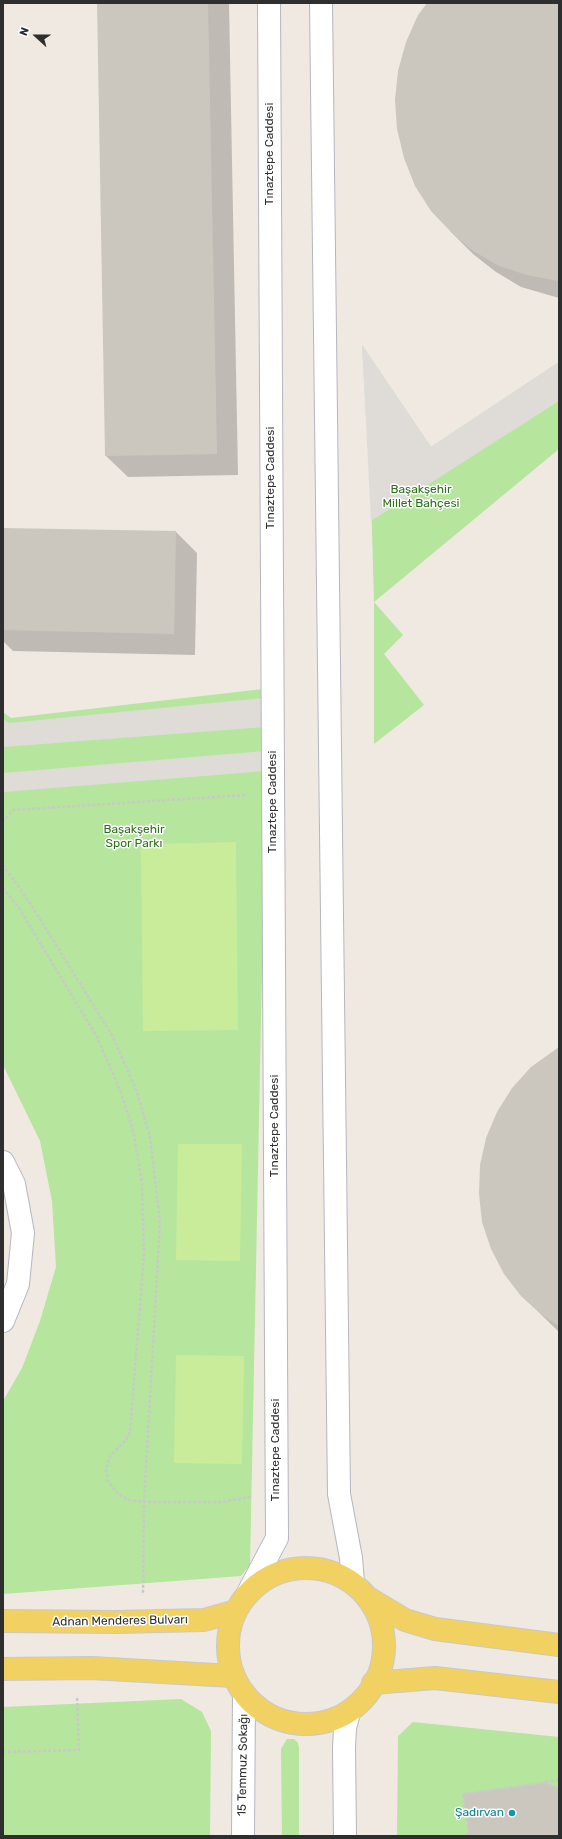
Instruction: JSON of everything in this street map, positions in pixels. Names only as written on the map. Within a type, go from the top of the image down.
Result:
[{"type":"main road","points":[[370,1599],[380,1622],[384,1646],[380,1670],[360,1704],[349,1713],[331,1720],[307,1724],[284,1721],[262,1711],[244,1695],[233,1676],[228,1654],[228,1632],[236,1611],[248,1593],[266,1578],[287,1570],[310,1568],[333,1572],[353,1584],[370,1599],[405,1620],[435,1629],[559,1645]]},
{"type":"main road","name":"Adnan Menderes Bulvarı","points":[[3,1621],[143,1622],[204,1620],[236,1611]]},
{"type":"main road","points":[[3,1669],[76,1669],[233,1676]]},
{"type":"main road","points":[[373,1683],[434,1678],[559,1692]]},
{"type":"street","name":"Tınaztepe Caddesi","points":[[248,1593],[277,1538],[269,3]]},
{"type":"street","points":[[321,3],[339,1494],[351,1558],[353,1584]]},
{"type":"street","points":[[3,1162],[14,1184],[23,1233],[18,1284],[3,1321]]},
{"type":"street","name":"15 Temmuz Sokağı","points":[[243,1836],[244,1695]]},
{"type":"street","points":[[345,1836],[344,1748],[345,1728],[349,1713]]},
{"type":"path","points":[[3,822],[13,810],[252,794]]},
{"type":"path","points":[[3,865],[30,903],[112,1035],[137,1092],[150,1137],[160,1222],[144,1502],[143,1622]]},
{"type":"path","points":[[3,888],[19,908],[97,1037],[121,1093],[134,1134],[142,1183],[144,1254],[130,1432],[126,1440],[110,1456],[106,1469],[108,1481],[118,1494],[128,1500],[144,1502],[221,1502],[253,1497]]},
{"type":"path","points":[[3,1752],[79,1750],[76,1669]]},
{"type":"path","points":[[469,1832],[463,1794],[559,1780]]},
{"type":"path","points":[[544,1783],[559,1788]]},
{"type":"green space","name":"Başakşehir Millet Bahçesi","points":[[362,345],[431,447],[559,362],[559,449],[374,602],[371,495]]},
{"type":"green space","points":[[374,602],[403,635],[384,654],[424,705],[374,744]]},
{"type":"green space","name":"Başakşehir Spor Parkı","points":[[263,689],[266,771],[250,1565],[241,1576],[3,1594],[3,1401],[22,1368],[40,1321],[56,1267],[52,1201],[40,1141],[3,1065],[3,712],[11,718]]},
{"type":"green space","points":[[236,842],[238,1030],[143,1031],[141,844]]},
{"type":"green space","points":[[178,1144],[242,1144],[240,1261],[176,1260]]},
{"type":"green space","points":[[176,1355],[244,1356],[242,1464],[174,1463]]},
{"type":"green space","points":[[181,1699],[202,1712],[211,1731],[210,1836],[3,1836],[3,1707]]},
{"type":"green space","points":[[413,1722],[559,1737],[559,1836],[397,1836],[398,1736]]},
{"type":"green space","points":[[287,1739],[294,1739],[298,1743],[299,1748],[299,1836],[282,1836],[281,1749]]},
{"type":"shaded area","points":[[362,345],[431,447],[559,362],[559,401],[371,521]]},
{"type":"shaded area","points":[[263,698],[265,727],[3,747],[3,719],[9,723]]},
{"type":"shaded area","points":[[265,751],[266,771],[3,792],[3,773]]},
{"type":"building","points":[[97,3],[208,3],[217,454],[105,456]]},
{"type":"building","points":[[427,3],[559,3],[559,281],[527,275],[499,266],[473,251],[451,232],[431,211],[415,186],[404,158],[397,129],[395,100],[398,71],[406,42],[418,15]]},
{"type":"building","points":[[3,528],[176,531],[174,634],[3,630]]},
{"type":"building","points":[[559,1047],[559,1326],[542,1315],[521,1296],[504,1274],[491,1249],[482,1222],[479,1194],[480,1165],[486,1138],[497,1112],[512,1088],[531,1067]]},
{"type":"building","name":"Şadırvan","points":[[544,1783],[559,1788],[559,1836],[464,1836],[469,1832],[463,1794]]},
{"type":"place","name":"Şadırvan","points":[[512,1813]]}]
